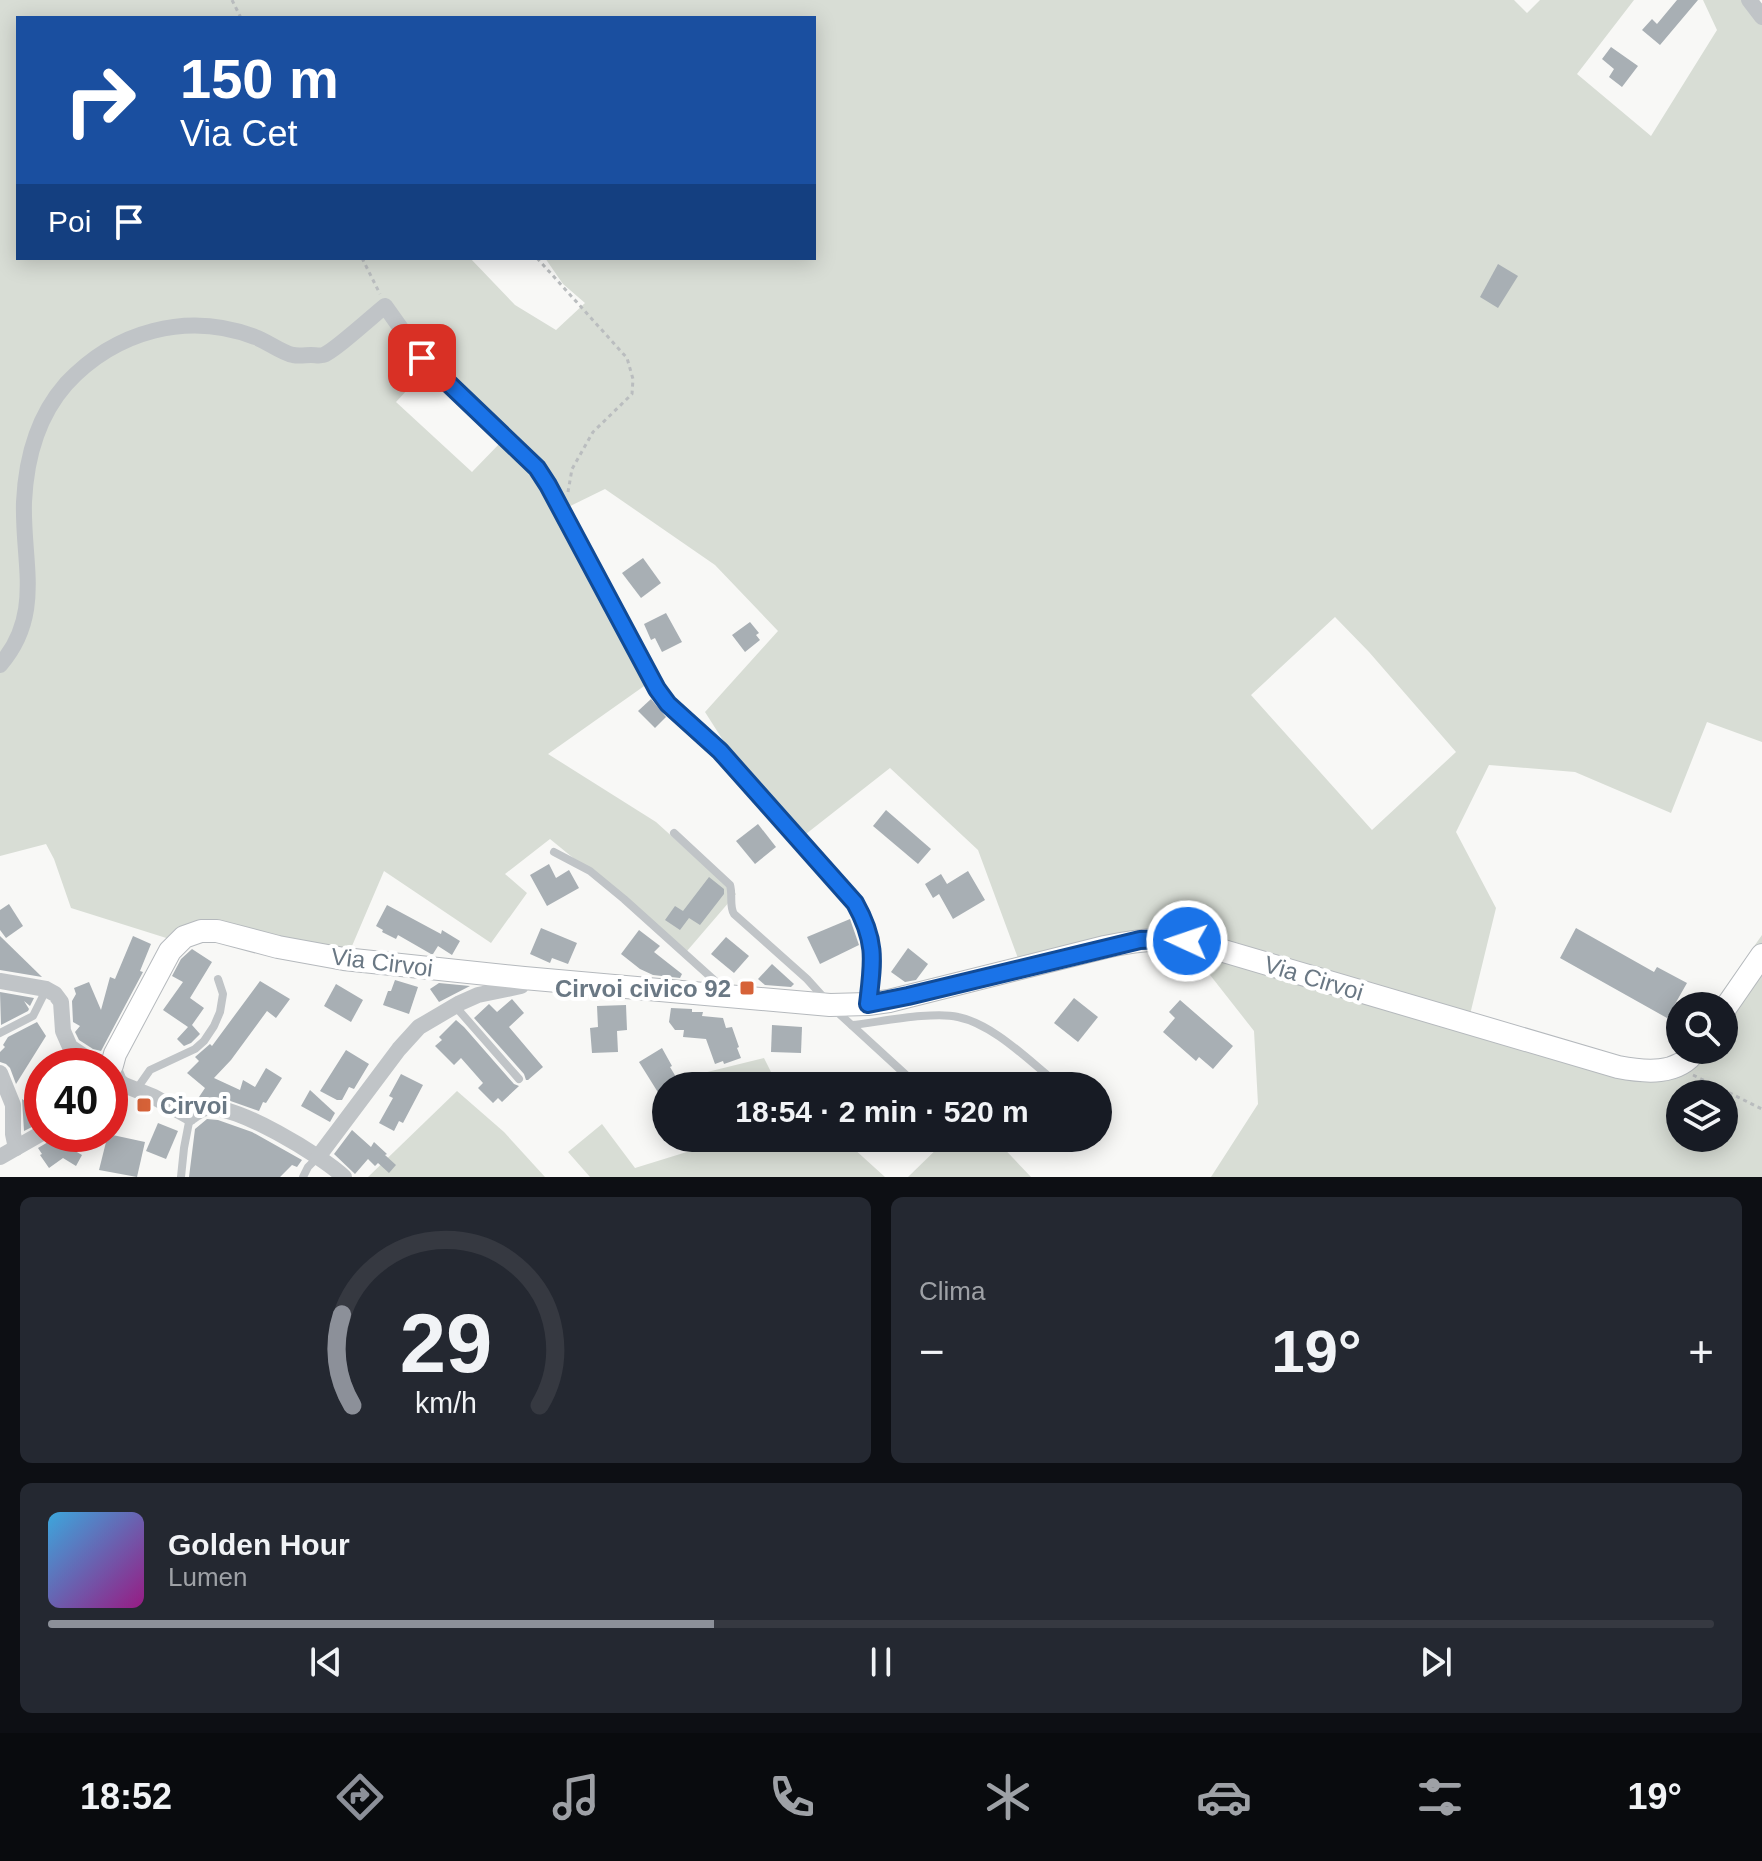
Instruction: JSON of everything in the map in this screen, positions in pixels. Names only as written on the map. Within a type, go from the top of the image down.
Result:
[{"type":"street","points":[[1749,0],[1762,17]]},
{"type":"street","points":[[0,665],[13,649],[24,624],[28,596],[24,504],[27,466],[36,433],[48,408],[85,366],[140,334],[158,329],[202,326],[255,337],[292,355],[325,355],[385,306],[422,358],[537,468],[668,704],[720,751],[855,903],[868,931],[873,952],[868,1004]]},
{"type":"street","name":"Via Cirvoi","points":[[118,1048],[170,951],[184,937],[201,931],[217,931],[278,947],[344,959],[830,1005],[868,1004],[1105,947],[1164,939],[1210,947],[1618,1067],[1644,1072],[1675,1066]]},
{"type":"street","points":[[1736,992],[1762,955]]},
{"type":"street","points":[[318,1157],[419,1027],[478,995],[521,986],[524,978]]},
{"type":"street","points":[[0,981],[46,989],[55,994],[61,1002],[63,1031],[72,1048]]},
{"type":"street","points":[[1675,1066],[1679,1064]]},
{"type":"street","points":[[0,1073],[13,1105],[16,1148]]},
{"type":"street","points":[[128,1091],[154,1097],[190,1117],[204,1108],[230,1110],[277,1132],[344,1177]]},
{"type":"street","points":[[0,1157],[24,1143]]},
{"type":"lane","points":[[674,833],[730,885],[731,910],[734,914],[903,1072]]},
{"type":"lane","points":[[554,852],[590,871],[732,996]]},
{"type":"lane","points":[[128,1086],[150,1070],[195,1049],[204,1041],[220,1012],[223,994],[218,979]]},
{"type":"lane","points":[[0,1033],[33,1016],[46,989]]},
{"type":"lane","points":[[455,1006],[519,1079]]},
{"type":"lane","points":[[852,1025],[957,1016],[990,1030],[1043,1072]]},
{"type":"lane","points":[[181,1177],[190,1117]]},
{"type":"lane","points":[[303,1177],[318,1157]]},
{"type":"path","points":[[363,260],[385,306]]},
{"type":"path","points":[[539,260],[627,358],[633,379],[632,394],[593,432],[572,469],[564,515]]},
{"type":"path","points":[[1675,1066],[1762,1109]]},
{"type":"shaded area","points":[[0,0],[1514,0],[1527,13],[1540,0],[1634,0],[1577,74],[1651,136],[1717,30],[1703,0],[1759,0],[1762,4],[1762,742],[1707,722],[1671,813],[1575,772],[1489,765],[1456,832],[1496,908],[1466,1031],[1662,1077],[1671,1064],[1738,1064],[1738,992],[1722,992],[1762,935],[1762,1177],[1211,1177],[1258,1104],[1254,1031],[1192,952],[1117,936],[1019,961],[978,850],[890,768],[797,841],[763,803],[705,712],[778,631],[715,565],[605,489],[556,513],[647,684],[548,754],[656,822],[736,894],[687,951],[550,839],[505,874],[527,893],[491,943],[384,871],[352,946],[337,965],[220,938],[179,942],[71,908],[46,844],[0,856]],"holes":[[[433,362],[502,441],[472,472],[396,402]],[[1335,617],[1456,752],[1372,830],[1251,695]]]},
{"type":"shaded area","points":[[764,1058],[771,1072],[707,1072]]},
{"type":"shaded area","points":[[457,1091],[504,1132],[545,1177],[368,1177]]},
{"type":"shaded area","points":[[602,1124],[635,1168],[687,1152],[857,1152],[885,1177],[590,1177],[568,1152]]},
{"type":"shaded area","points":[[934,1152],[1007,1152],[1031,1177],[908,1177]]},
{"type":"building","points":[[1677,0],[1698,0],[1660,45],[1642,30],[1652,19],[1657,24]]},
{"type":"building","points":[[1611,47],[1638,66],[1622,87],[1609,77],[1614,69],[1602,59]]},
{"type":"building","points":[[1498,264],[1518,276],[1498,308],[1480,297]]},
{"type":"building","points":[[643,558],[661,583],[641,598],[622,573]]},
{"type":"building","points":[[666,613],[682,642],[662,652],[655,638],[651,640],[644,624]]},
{"type":"building","points":[[750,622],[759,633],[756,635],[760,640],[745,652],[732,635]]},
{"type":"building","points":[[651,699],[666,717],[655,728],[638,711]]},
{"type":"building","points":[[886,810],[931,849],[918,864],[873,826]]},
{"type":"building","points":[[758,824],[776,847],[755,864],[736,841]]},
{"type":"building","points":[[549,864],[556,878],[569,870],[579,888],[547,906],[530,875]]},
{"type":"building","points":[[968,871],[985,900],[953,919],[939,894],[933,898],[925,884],[941,874],[947,884]]},
{"type":"building","points":[[709,877],[724,889],[724,894],[700,925],[689,918],[680,930],[665,920],[675,906],[683,911]]},
{"type":"building","points":[[9,904],[23,926],[6,938],[0,930],[0,910]]},
{"type":"building","points":[[387,905],[460,941],[452,955],[438,946],[431,954],[398,935],[396,939],[382,932],[376,926]]},
{"type":"building","points":[[850,919],[859,945],[820,964],[807,937]]},
{"type":"building","points":[[541,928],[577,943],[568,964],[552,958],[550,963],[530,954]]},
{"type":"building","points":[[1576,928],[1654,972],[1657,967],[1687,983],[1682,992],[1666,992],[1666,1017],[1560,958]]},
{"type":"building","points":[[639,930],[660,946],[654,952],[682,974],[680,978],[653,975],[621,954]]},
{"type":"building","points":[[0,936],[42,977],[0,970]]},
{"type":"building","points":[[133,936],[151,944],[140,971],[143,972],[103,1048],[91,1048],[79,1040],[75,1032],[80,1026],[73,1022],[74,988],[89,982],[101,1010],[110,977],[115,979]]},
{"type":"building","points":[[726,937],[749,956],[734,973],[711,954]]},
{"type":"building","points":[[908,948],[928,964],[916,980],[905,982],[891,972]]},
{"type":"building","points":[[192,949],[212,962],[190,998],[204,1008],[192,1025],[200,1034],[184,1046],[177,1039],[188,1027],[163,1010],[183,982],[172,976],[181,959]]},
{"type":"building","points":[[772,964],[794,984],[791,987],[765,985],[758,979]]},
{"type":"building","points":[[395,980],[418,987],[409,1014],[383,1005]]},
{"type":"building","points":[[260,981],[290,999],[276,1018],[267,1011],[214,1078],[240,1090],[243,1080],[255,1087],[266,1068],[282,1078],[259,1111],[222,1098],[199,1097],[205,1088],[187,1073],[199,1061],[195,1057],[210,1044],[212,1046]]},
{"type":"building","points":[[439,983],[470,986],[439,1002],[430,989]]},
{"type":"building","points":[[336,984],[363,1000],[351,1022],[324,1006]]},
{"type":"building","points":[[0,992],[34,998],[30,1006],[24,1001],[28,1011],[1,1025]]},
{"type":"building","points":[[1074,998],[1098,1017],[1078,1042],[1054,1023]]},
{"type":"building","points":[[512,999],[524,1013],[509,1027],[543,1067],[528,1080],[474,1018],[489,1004],[497,1012]]},
{"type":"building","points":[[1180,1000],[1233,1046],[1213,1069],[1199,1057],[1196,1061],[1163,1032],[1175,1018],[1169,1012]]},
{"type":"building","points":[[626,1005],[627,1030],[617,1031],[618,1052],[592,1053],[590,1028],[598,1027],[597,1006]]},
{"type":"building","points":[[671,1008],[692,1009],[692,1012],[703,1012],[702,1016],[723,1018],[726,1028],[732,1027],[741,1058],[715,1064],[706,1039],[683,1037],[684,1030],[675,1030],[669,1022]]},
{"type":"building","points":[[456,1020],[519,1086],[502,1102],[498,1098],[493,1103],[478,1088],[483,1083],[461,1058],[454,1065],[435,1046],[442,1040],[439,1037]]},
{"type":"building","points":[[37,1022],[46,1036],[38,1048],[24,1048],[24,1071],[16,1084],[10,1068],[0,1062],[0,1052],[8,1037]]},
{"type":"building","points":[[772,1025],[802,1027],[801,1053],[771,1052]]},
{"type":"building","points":[[662,1048],[673,1072],[652,1072],[652,1083],[639,1062]]},
{"type":"building","points":[[346,1050],[369,1064],[354,1089],[349,1087],[342,1100],[337,1100],[320,1091]]},
{"type":"building","points":[[401,1074],[423,1085],[403,1123],[399,1121],[394,1131],[379,1123],[393,1098],[389,1096]]},
{"type":"building","points":[[310,1090],[335,1113],[330,1122],[301,1106]]},
{"type":"building","points":[[207,1119],[252,1132],[302,1160],[297,1167],[292,1165],[280,1177],[189,1177],[195,1129]]},
{"type":"building","points":[[158,1123],[178,1131],[166,1159],[146,1151]]},
{"type":"building","points":[[352,1130],[371,1147],[374,1142],[387,1154],[396,1165],[389,1173],[368,1159],[355,1174],[334,1154]]},
{"type":"building","points":[[128,1138],[145,1142],[137,1177],[99,1170],[104,1152],[128,1152]]},
{"type":"building","points":[[41,1152],[77,1152],[82,1155],[76,1166],[63,1158],[49,1168]]},
{"type":"place","name":"Cirvoi civico 92","points":[[747,988]]},
{"type":"place","name":"Cirvoi","points":[[144,1105]]},
{"type":"route","points":[[422,358],[537,468],[668,704],[720,751],[855,903],[868,931],[873,952],[868,1004],[1140,940],[1187,941]]}]
